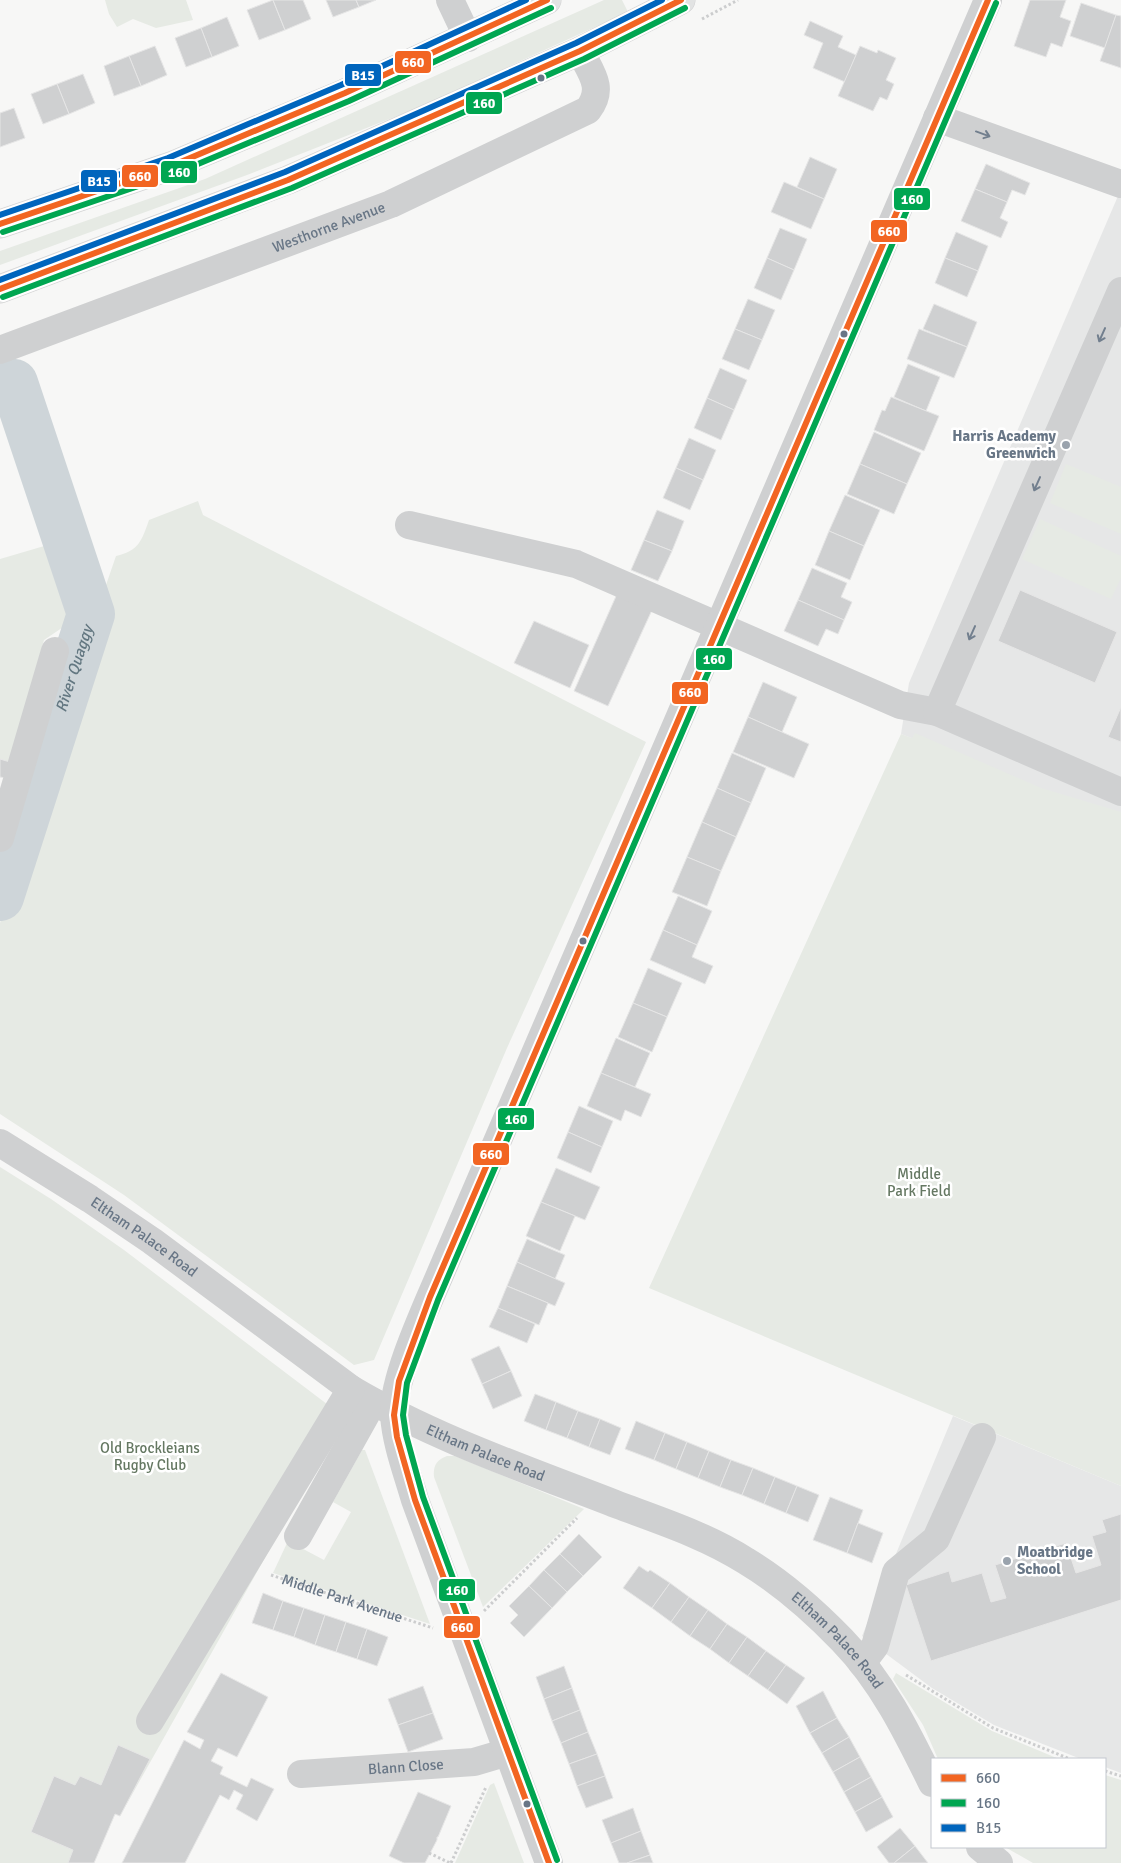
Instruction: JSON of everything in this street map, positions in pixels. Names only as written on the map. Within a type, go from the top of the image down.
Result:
[{"type":"highway","points":[[0,224],[171,166],[346,93],[547,0]]},
{"type":"highway","points":[[0,289],[288,180],[586,62],[681,0]]},
{"type":"street","points":[[450,0],[468,38]]},
{"type":"street","points":[[150,1721],[373,1401],[398,1387],[407,1356],[445,1263],[988,0]]},
{"type":"street","name":"Westhorne Avenue","points":[[0,350],[391,204],[588,110],[596,99],[597,86],[586,62]]},
{"type":"street","points":[[937,118],[1121,184]]},
{"type":"street","points":[[937,712],[1121,291]]},
{"type":"street","points":[[408,525],[576,564],[900,705],[937,712],[1121,792]]},
{"type":"street","points":[[0,838],[54,651]]},
{"type":"street","name":"Eltham Palace Road","points":[[0,1143],[90,1199],[152,1241],[373,1401],[694,1535],[745,1560],[798,1598],[842,1640],[862,1663],[900,1718],[931,1781]]},
{"type":"street","points":[[298,1536],[373,1401]]},
{"type":"street","points":[[373,1401],[399,1448],[415,1500],[549,1863]]},
{"type":"street","points":[[862,1663],[875,1646],[896,1572],[936,1539],[982,1437]]},
{"type":"street","name":"Blann Close","points":[[301,1774],[474,1762],[508,1752]]},
{"type":"street","points":[[981,1848],[999,1863]]},
{"type":"path","points":[[697,22],[738,0]]},
{"type":"path","points":[[466,1635],[583,1512]]},
{"type":"path","name":"Middle Park Avenue","points":[[274,1566],[270,1575],[466,1635]]},
{"type":"path","points":[[901,1672],[993,1728],[1068,1758]]},
{"type":"path","points":[[429,1854],[450,1863],[487,1784],[508,1752]]},
{"type":"path","points":[[1106,1771],[1121,1776]]},
{"type":"shaded area","name":"Harris Academy Greenwich","points":[[1121,189],[1121,820],[901,734],[909,683]]},
{"type":"shaded area","name":"Moatbridge School","points":[[953,1416],[1121,1486],[1121,1773],[1106,1767],[1106,1758],[1078,1758],[994,1725],[932,1688],[862,1636]]},
{"type":"green space","points":[[105,0],[186,0],[193,20],[156,28],[133,19],[117,27],[109,14]]},
{"type":"green space","points":[[604,0],[622,0],[628,12],[420,107],[247,175],[0,265],[0,251],[205,179]]},
{"type":"green space","points":[[1066,464],[1121,487],[1121,534],[1050,503]]},
{"type":"green space","points":[[198,501],[203,515],[646,742],[507,1048],[374,1360],[354,1365],[124,1195],[0,1114],[0,923],[96,614],[116,556],[135,548],[142,539],[149,520]]},
{"type":"green space","points":[[1040,519],[1121,556],[1121,578],[1111,599],[1022,559]]},
{"type":"green space","points":[[51,544],[81,615],[44,640],[10,762],[0,759],[0,559]]},
{"type":"green space","name":"Middle Park Field","points":[[915,733],[1041,788],[1121,812],[1121,1486],[649,1288],[901,734],[912,738]]},
{"type":"green space","name":"Old Brockleians Rugby Club","points":[[0,1167],[51,1199],[124,1250],[344,1417],[120,1816],[115,1814],[94,1863],[0,1863]]},
{"type":"green space","points":[[362,1450],[365,1450],[430,1624],[273,1573],[288,1541],[324,1560],[351,1512],[333,1502]]},
{"type":"green space","points":[[447,1456],[455,1456],[584,1509],[483,1607],[434,1477],[436,1464],[440,1459]]},
{"type":"green space","points":[[896,1673],[992,1731],[1057,1758],[938,1758],[923,1725],[893,1679]]},
{"type":"green space","points":[[1106,1775],[1121,1780],[1121,1863],[1033,1863],[1007,1848],[1106,1848]]},
{"type":"green space","points":[[494,1783],[524,1863],[455,1863],[490,1785]]},
{"type":"building","points":[[273,0],[285,30],[259,40],[247,10]]},
{"type":"building","points":[[273,0],[303,0],[311,19],[285,30]]},
{"type":"building","points":[[326,0],[356,0],[359,7],[333,17]]},
{"type":"building","points":[[356,0],[376,0],[359,7]]},
{"type":"building","points":[[1030,0],[1066,0],[1060,17],[1071,21],[1062,47],[1051,43],[1046,57],[1014,46]]},
{"type":"building","points":[[1081,3],[1116,15],[1105,48],[1070,36]]},
{"type":"building","points":[[1116,15],[1121,16],[1121,68],[1100,61]]},
{"type":"building","points":[[227,17],[239,46],[212,57],[201,28]]},
{"type":"building","points":[[810,21],[843,36],[838,47],[856,55],[845,82],[813,68],[823,43],[804,35]]},
{"type":"building","points":[[201,28],[212,57],[186,67],[175,38]]},
{"type":"building","points":[[155,46],[167,75],[141,86],[129,56]]},
{"type":"building","points":[[860,46],[877,53],[878,50],[896,58],[886,80],[894,84],[887,100],[880,97],[873,111],[838,96]]},
{"type":"building","points":[[129,56],[141,86],[114,96],[104,66]]},
{"type":"building","points":[[83,74],[95,103],[69,114],[57,84]]},
{"type":"building","points":[[57,84],[69,114],[43,124],[31,94]]},
{"type":"building","points":[[14,108],[25,138],[0,147],[0,113]]},
{"type":"building","points":[[810,157],[837,169],[824,199],[797,187]]},
{"type":"building","points":[[986,164],[1030,183],[1025,195],[1012,190],[1007,202],[975,189]]},
{"type":"building","points":[[784,182],[824,199],[811,229],[771,212]]},
{"type":"building","points":[[975,189],[1007,202],[1000,218],[1008,222],[1001,238],[961,221]]},
{"type":"building","points":[[780,228],[807,239],[794,270],[767,258]]},
{"type":"building","points":[[956,232],[988,246],[978,271],[945,258]]},
{"type":"building","points":[[767,258],[794,270],[781,300],[754,288]]},
{"type":"building","points":[[945,258],[978,271],[967,297],[935,283]]},
{"type":"building","points":[[748,299],[775,310],[762,340],[735,329]]},
{"type":"building","points":[[934,304],[977,322],[967,347],[923,329]]},
{"type":"building","points":[[735,329],[762,340],[749,370],[722,359]]},
{"type":"building","points":[[919,329],[967,347],[954,378],[907,359]]},
{"type":"building","points":[[908,364],[940,377],[926,411],[894,397]]},
{"type":"building","points":[[720,368],[747,380],[734,410],[707,398]]},
{"type":"building","points":[[891,397],[939,416],[924,451],[874,430],[882,410],[885,411]]},
{"type":"building","points":[[707,398],[734,410],[721,440],[694,428]]},
{"type":"building","points":[[874,432],[921,453],[907,484],[860,464]]},
{"type":"building","points":[[689,438],[716,450],[703,480],[676,468]]},
{"type":"building","points":[[860,464],[907,484],[894,514],[847,494]]},
{"type":"building","points":[[676,468],[703,480],[690,510],[663,498]]},
{"type":"building","points":[[845,495],[880,510],[864,546],[829,531]]},
{"type":"building","points":[[657,510],[684,521],[672,551],[644,540]]},
{"type":"building","points":[[829,531],[864,546],[850,580],[815,565]]},
{"type":"building","points":[[644,540],[672,551],[658,581],[631,570]]},
{"type":"building","points":[[812,568],[847,583],[841,597],[852,602],[844,620],[798,600]]},
{"type":"building","points":[[1020,590],[1117,632],[1095,683],[998,641]]},
{"type":"building","points":[[617,594],[652,610],[608,706],[574,691]]},
{"type":"building","points":[[798,600],[844,620],[838,634],[826,629],[818,646],[784,631]]},
{"type":"building","points":[[534,621],[589,645],[570,688],[514,663]]},
{"type":"building","points":[[763,682],[797,697],[782,732],[748,717]]},
{"type":"building","points":[[1121,707],[1121,742],[1108,737]]},
{"type":"building","points":[[748,717],[809,744],[794,778],[733,752]]},
{"type":"building","points":[[732,753],[766,768],[751,803],[717,788]]},
{"type":"building","points":[[0,759],[10,762],[6,778],[0,777]]},
{"type":"building","points":[[717,788],[751,803],[736,837],[702,822]]},
{"type":"building","points":[[702,822],[736,837],[721,871],[687,857]]},
{"type":"building","points":[[687,857],[721,871],[707,906],[672,892]]},
{"type":"building","points":[[678,896],[712,911],[697,945],[663,930]]},
{"type":"building","points":[[663,930],[697,945],[692,957],[713,966],[705,984],[650,960]]},
{"type":"building","points":[[648,968],[682,983],[667,1017],[633,1003]]},
{"type":"building","points":[[633,1003],[667,1017],[652,1052],[618,1037]]},
{"type":"building","points":[[616,1038],[650,1053],[635,1087],[601,1073]]},
{"type":"building","points":[[601,1073],[651,1094],[641,1117],[625,1110],[621,1121],[587,1106]]},
{"type":"building","points":[[579,1106],[613,1121],[602,1147],[568,1132]]},
{"type":"building","points":[[568,1132],[602,1147],[591,1173],[557,1158]]},
{"type":"building","points":[[556,1168],[600,1187],[585,1220],[541,1202]]},
{"type":"building","points":[[541,1202],[575,1216],[560,1251],[526,1236]]},
{"type":"building","points":[[527,1239],[565,1255],[555,1279],[517,1262]]},
{"type":"building","points":[[517,1262],[565,1283],[555,1306],[507,1286]]},
{"type":"building","points":[[507,1286],[548,1303],[539,1325],[498,1308]]},
{"type":"building","points":[[498,1308],[535,1324],[527,1343],[489,1327]]},
{"type":"building","points":[[499,1346],[511,1371],[482,1384],[471,1359]]},
{"type":"building","points":[[511,1371],[522,1396],[493,1409],[482,1384]]},
{"type":"building","points":[[535,1394],[556,1402],[546,1430],[524,1421]]},
{"type":"building","points":[[556,1402],[578,1411],[567,1438],[546,1430]]},
{"type":"building","points":[[578,1411],[600,1419],[589,1447],[567,1438]]},
{"type":"building","points":[[600,1419],[621,1428],[610,1455],[589,1447]]},
{"type":"building","points":[[636,1421],[665,1433],[654,1460],[625,1449]]},
{"type":"building","points":[[665,1433],[687,1442],[676,1469],[654,1460]]},
{"type":"building","points":[[687,1442],[709,1451],[698,1478],[676,1469]]},
{"type":"building","points":[[709,1451],[731,1460],[720,1487],[698,1478]]},
{"type":"building","points":[[731,1460],[753,1468],[742,1495],[720,1487]]},
{"type":"building","points":[[753,1468],[775,1477],[764,1504],[742,1495]]},
{"type":"building","points":[[775,1477],[797,1486],[786,1513],[764,1504]]},
{"type":"building","points":[[797,1486],[819,1495],[808,1522],[786,1513]]},
{"type":"building","points":[[830,1497],[863,1510],[847,1553],[813,1540]]},
{"type":"building","points":[[1121,1514],[1121,1600],[931,1661],[906,1585],[949,1571],[952,1582],[982,1573],[991,1602],[1006,1598],[995,1565],[1066,1543],[1076,1573],[1101,1565],[1092,1536],[1106,1532],[1102,1520]]},
{"type":"building","points":[[858,1523],[883,1533],[872,1563],[847,1553]]},
{"type":"building","points":[[579,1534],[602,1557],[583,1576],[560,1554]]},
{"type":"building","points":[[560,1554],[583,1576],[567,1592],[544,1570]]},
{"type":"building","points":[[639,1566],[648,1572],[650,1570],[670,1583],[652,1608],[623,1588]]},
{"type":"building","points":[[544,1570],[567,1592],[552,1608],[529,1586]]},
{"type":"building","points":[[670,1583],[689,1597],[671,1622],[652,1608]]},
{"type":"building","points":[[529,1586],[552,1608],[524,1637],[510,1623],[518,1615],[509,1606]]},
{"type":"building","points":[[263,1593],[283,1601],[273,1630],[252,1623]]},
{"type":"building","points":[[689,1597],[708,1610],[690,1636],[671,1622]]},
{"type":"building","points":[[283,1601],[304,1608],[294,1637],[273,1630]]},
{"type":"building","points":[[304,1608],[325,1615],[315,1645],[294,1637]]},
{"type":"building","points":[[708,1610],[727,1624],[710,1649],[690,1636]]},
{"type":"building","points":[[325,1615],[346,1622],[336,1652],[315,1645]]},
{"type":"building","points":[[346,1622],[367,1629],[357,1659],[336,1652]]},
{"type":"building","points":[[727,1624],[747,1637],[729,1663],[710,1649]]},
{"type":"building","points":[[367,1629],[388,1637],[377,1666],[357,1659]]},
{"type":"building","points":[[747,1637],[766,1651],[748,1676],[729,1663]]},
{"type":"building","points":[[766,1651],[786,1665],[768,1690],[748,1676]]},
{"type":"building","points":[[786,1665],[805,1678],[787,1704],[768,1690]]},
{"type":"building","points":[[564,1666],[572,1688],[544,1699],[536,1677]]},
{"type":"building","points":[[221,1673],[268,1697],[237,1757],[218,1748],[211,1761],[223,1767],[220,1774],[247,1787],[251,1778],[274,1789],[257,1821],[236,1809],[243,1795],[234,1790],[229,1800],[220,1795],[185,1863],[122,1863],[184,1740],[200,1749],[204,1740],[187,1732]]},
{"type":"building","points":[[423,1686],[433,1713],[398,1725],[388,1699]]},
{"type":"building","points":[[572,1688],[580,1710],[552,1721],[544,1699]]},
{"type":"building","points":[[823,1691],[837,1718],[810,1733],[796,1706]]},
{"type":"building","points":[[580,1710],[588,1732],[561,1743],[552,1721]]},
{"type":"building","points":[[433,1713],[443,1739],[408,1752],[398,1725]]},
{"type":"building","points":[[837,1718],[849,1737],[822,1753],[810,1733]]},
{"type":"building","points":[[588,1732],[597,1754],[569,1764],[561,1743]]},
{"type":"building","points":[[849,1737],[860,1757],[833,1772],[822,1753]]},
{"type":"building","points":[[118,1745],[150,1759],[120,1816],[115,1814],[94,1863],[68,1863],[73,1850],[31,1832],[54,1776],[75,1785],[80,1776],[101,1785]]},
{"type":"building","points":[[597,1754],[605,1776],[577,1786],[569,1764]]},
{"type":"building","points":[[860,1757],[871,1777],[844,1792],[833,1772]]},
{"type":"building","points":[[605,1776],[613,1798],[586,1808],[577,1786]]},
{"type":"building","points":[[871,1777],[882,1797],[855,1812],[844,1792]]},
{"type":"building","points":[[418,1792],[451,1806],[425,1863],[404,1863],[389,1856]]},
{"type":"building","points":[[882,1797],[893,1817],[866,1832],[855,1812]]},
{"type":"building","points":[[633,1808],[641,1831],[611,1843],[602,1820]]},
{"type":"building","points":[[900,1828],[915,1846],[894,1863],[889,1863],[877,1847]]},
{"type":"building","points":[[641,1831],[650,1855],[627,1863],[619,1863],[611,1843]]},
{"type":"building","points":[[915,1846],[928,1863],[894,1863]]},
{"type":"building","points":[[650,1855],[653,1863],[627,1863]]},
{"type":"waterway","name":"River Quaggy","points":[[0,897],[91,614],[14,383]]},
{"type":"transit line","name":"B15","points":[[0,215],[168,158],[341,85],[526,0]]},
{"type":"transit line","name":"660","points":[[0,224],[171,166],[345,93],[547,0]]},
{"type":"transit line","name":"B15","points":[[0,280],[285,172],[576,43],[662,0]]},
{"type":"transit line","name":"660","points":[[0,289],[288,180],[580,51],[681,0]]},
{"type":"transit line","name":"660","points":[[549,1863],[415,1500],[397,1437],[394,1415],[399,1381],[430,1297],[988,0]]},
{"type":"transit line","name":"160","points":[[557,1860],[423,1497],[406,1435],[403,1415],[407,1383],[438,1300],[996,3]]},
{"type":"transit line","name":"160","points":[[3,232],[174,174],[349,101],[551,8]]},
{"type":"transit line","name":"160","points":[[3,297],[292,188],[584,59],[685,8]]},
{"type":"place","name":"Harris Academy Greenwich","points":[[1066,445]]},
{"type":"place","name":"Moatbridge School","points":[[1007,1561]]}]
